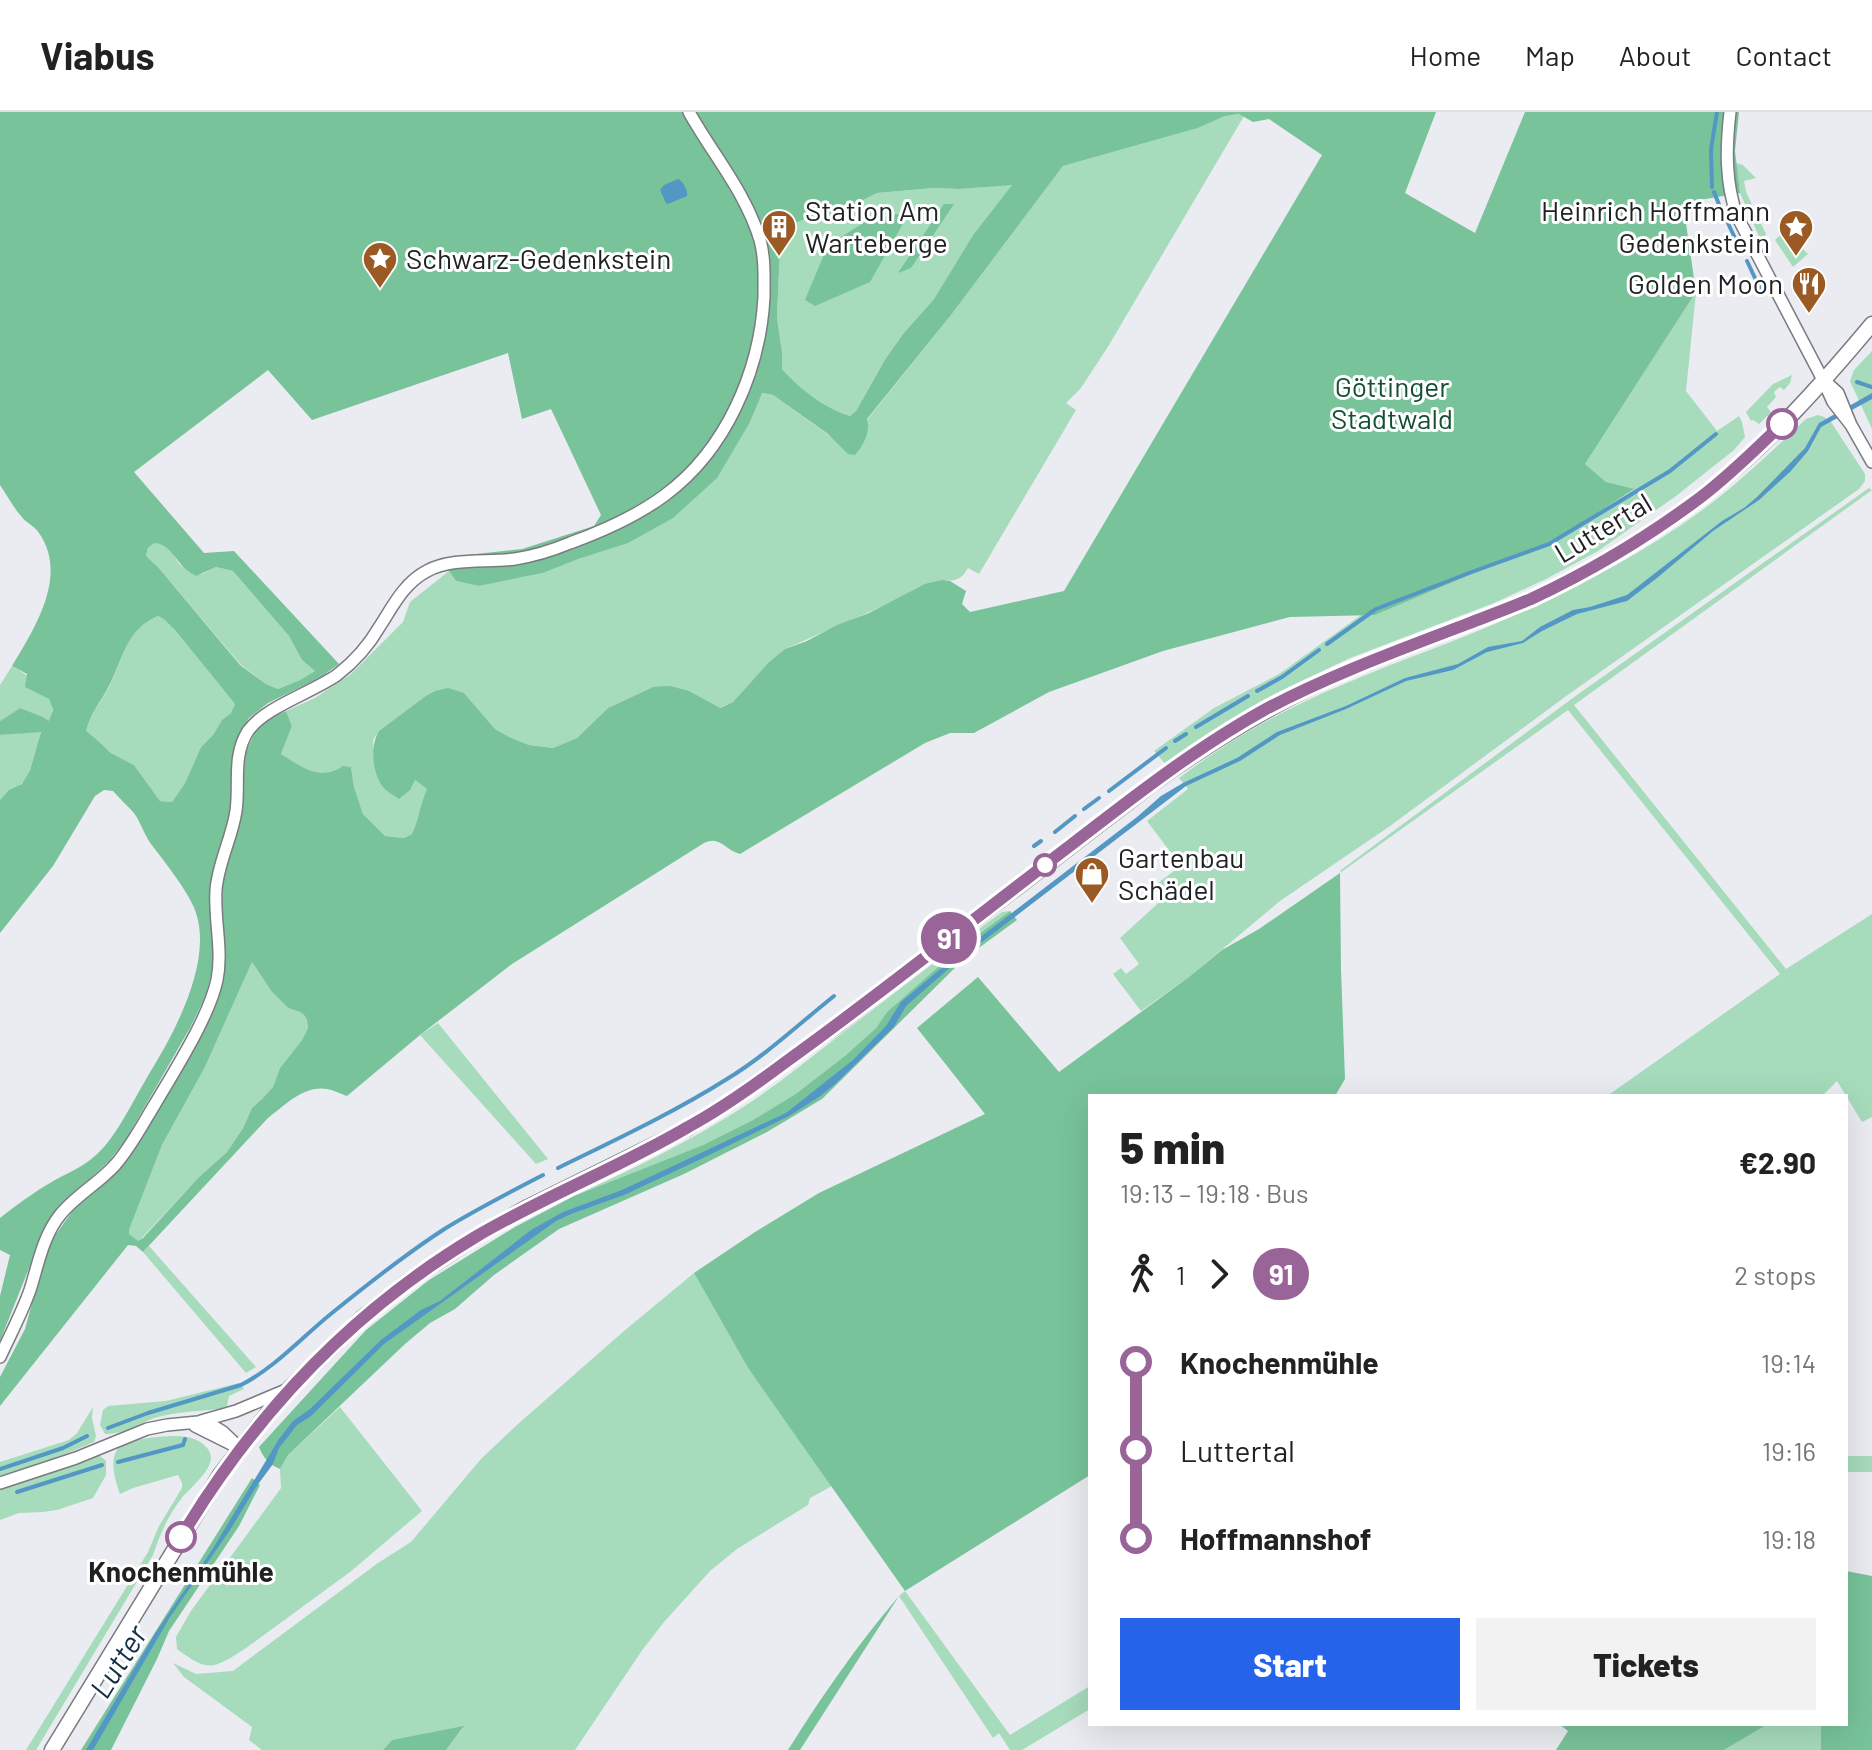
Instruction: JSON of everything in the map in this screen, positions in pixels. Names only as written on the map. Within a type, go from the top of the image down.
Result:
[{"type":"main road","name":"Luttertal","points":[[52,1750],[191,1521],[240,1448],[290,1388],[362,1318],[409,1281],[475,1237],[528,1207],[686,1129],[731,1101],[840,1023],[1115,810],[1204,747],[1265,710],[1344,673],[1530,600],[1620,551],[1705,494],[1785,422],[1872,324]]},
{"type":"street","points":[[0,1357],[29,1291],[41,1251],[61,1213],[114,1167],[130,1145],[212,998],[219,956],[216,888],[236,814],[237,761],[241,745],[256,721],[341,672],[356,658],[397,598],[416,577],[443,565],[536,555],[618,523],[664,496],[687,476],[727,424],[740,398],[757,347],[763,317],[765,273],[762,245],[744,199],[689,112]]},
{"type":"street","points":[[1730,112],[1726,147],[1729,187],[1737,216],[1823,380],[1836,390],[1836,399],[1872,462]]},
{"type":"street","points":[[0,1483],[76,1458],[147,1429],[192,1423],[236,1411],[290,1388]]},
{"type":"street","points":[[192,1423],[217,1428],[240,1448]]},
{"type":"green space","name":"Göttinger Stadtwald","points":[[0,112],[1436,112],[1405,193],[1475,233],[1525,112],[1739,112],[1735,151],[1740,193],[1683,203],[1696,292],[1585,464],[1606,482],[1634,489],[1560,537],[1375,615],[1290,617],[1163,651],[1049,692],[974,733],[950,733],[925,743],[740,854],[718,842],[704,843],[512,964],[347,1096],[330,1090],[310,1090],[281,1107],[143,1252],[136,1246],[128,1245],[0,1406],[0,1377],[25,1329],[52,1240],[73,1210],[122,1165],[137,1145],[218,997],[225,960],[223,885],[242,815],[245,754],[255,732],[268,719],[286,711],[292,726],[281,754],[296,764],[319,773],[335,771],[343,766],[351,767],[363,814],[385,836],[404,838],[412,834],[427,789],[415,780],[410,790],[399,799],[386,790],[376,774],[374,744],[379,731],[435,691],[448,688],[464,693],[495,729],[529,745],[553,748],[577,738],[608,708],[653,687],[670,686],[689,691],[720,708],[733,702],[785,649],[869,613],[925,584],[950,581],[966,591],[962,604],[970,612],[1064,591],[1322,155],[1269,119],[1253,122],[1239,114],[1063,166],[951,315],[867,419],[866,438],[855,455],[848,454],[828,434],[773,395],[762,393],[750,422],[717,478],[673,518],[628,543],[543,573],[479,586],[456,581],[440,558],[522,549],[594,526],[601,515],[551,409],[522,419],[508,353],[312,420],[268,370],[134,472],[204,553],[234,551],[339,664],[321,677],[268,703],[249,718],[240,732],[233,752],[230,811],[212,877],[213,970],[205,997],[125,1141],[109,1161],[57,1209],[47,1223],[0,1341],[0,1296],[10,1255],[0,1250],[0,1218],[87,1162],[111,1138],[180,1017],[196,973],[200,930],[187,894],[151,844],[134,813],[113,791],[104,790],[95,796],[53,866],[0,933],[0,800],[9,790],[22,784],[30,771],[41,732],[0,735],[0,721],[20,708],[49,721],[53,710],[49,699],[25,687],[27,674],[12,666],[45,602],[51,567],[47,550],[37,531],[18,512],[0,485]],"holes":[[[1012,185],[973,235],[934,299],[886,358],[856,411],[850,416],[813,397],[782,369],[777,318],[780,247],[785,228],[807,218],[838,213],[877,193]],[[154,543],[163,545],[196,576],[216,567],[233,571],[289,636],[302,660],[315,671],[278,689],[240,665],[146,556],[148,548]],[[158,616],[164,619],[235,704],[231,713],[201,747],[185,783],[172,802],[160,801],[134,765],[111,753],[86,731],[132,637]],[[252,962],[272,992],[288,1008],[304,1015],[308,1028],[280,1068],[273,1087],[252,1108],[227,1152],[138,1241],[129,1234],[129,1230],[162,1145],[205,1067]]]},
{"type":"green space","points":[[1239,114],[1244,116],[1109,345],[1081,388],[1066,403],[1076,410],[979,574],[968,568],[958,579],[942,580],[785,649],[733,702],[719,708],[653,687],[608,708],[577,738],[553,748],[529,745],[495,729],[464,693],[435,691],[379,731],[373,740],[376,773],[415,780],[427,789],[412,834],[404,838],[385,836],[363,814],[351,767],[319,774],[281,754],[292,726],[286,711],[315,698],[351,674],[403,622],[410,602],[449,571],[456,581],[479,586],[543,573],[581,558],[750,422],[761,393],[773,395],[855,454],[866,438],[867,420],[1063,166]]},
{"type":"green space","points":[[1736,163],[1743,165],[1756,178],[1744,181],[1766,234],[1761,241],[1740,193]]},
{"type":"green space","points":[[1013,184],[973,235],[934,299],[886,358],[856,411],[850,416],[813,397],[782,369],[777,318],[780,247],[785,228],[807,218],[838,213],[877,193]]},
{"type":"green space","points":[[944,204],[954,204],[911,268],[898,273]]},
{"type":"green space","points":[[910,211],[870,282],[815,306],[805,300],[828,245],[865,222]]},
{"type":"green space","points":[[1784,231],[1808,254],[1793,267],[1775,240]]},
{"type":"green space","points":[[1696,292],[1686,391],[1717,431],[1739,416],[1745,437],[1734,450],[1598,551],[1546,579],[1494,603],[1350,658],[1287,688],[1265,699],[1168,767],[1154,751],[1214,708],[1279,674],[1361,615],[1375,615],[1560,537],[1633,490],[1606,482],[1585,464]]},
{"type":"green space","points":[[1872,351],[1872,429],[1850,381],[1854,370]]},
{"type":"green space","points":[[1792,375],[1784,390],[1780,387],[1774,392],[1776,397],[1767,407],[1771,412],[1759,424],[1751,421],[1746,412],[1773,384]]},
{"type":"green space","points":[[1818,415],[1831,422],[1865,474],[1865,481],[1859,489],[1569,694],[1390,826],[1280,901],[1189,977],[1141,1011],[1113,974],[1121,968],[1126,974],[1139,964],[1120,938],[1166,896],[1158,883],[1181,866],[1147,821],[1188,789],[1179,778],[1237,738],[1299,704],[1511,617],[1632,556],[1715,501],[1806,419]]},
{"type":"green space","points":[[1869,488],[1872,490],[1574,705],[1786,969],[1872,914],[1872,1117],[1862,1122],[1848,1094],[1837,1081],[1824,1094],[1610,1094],[1780,974],[1568,710],[1340,873],[1570,700]]},
{"type":"green space","points":[[154,543],[165,546],[179,564],[190,570],[202,574],[216,567],[233,571],[289,636],[302,660],[315,671],[278,689],[266,684],[240,664],[146,556],[148,548]]},
{"type":"green space","points":[[158,616],[175,630],[235,704],[231,713],[201,747],[185,783],[172,802],[160,801],[134,765],[111,753],[85,731],[132,637]]},
{"type":"green space","points":[[12,666],[30,678],[47,696],[52,710],[49,722],[20,708],[0,721],[0,685]]},
{"type":"green space","points":[[41,731],[29,775],[0,800],[0,735]]},
{"type":"green space","points":[[1340,873],[1345,1079],[1336,1094],[1088,1094],[1088,1476],[905,1591],[748,1368],[694,1273],[819,1193],[985,1114],[917,1028],[978,977],[1059,1072],[1222,950],[1259,929]]},
{"type":"green space","points":[[1010,911],[955,952],[887,1012],[876,1028],[846,1055],[797,1093],[703,1145],[574,1196],[677,1146],[750,1103],[1002,912]]},
{"type":"green space","points":[[1010,911],[1017,920],[965,958],[822,1099],[767,1132],[684,1174],[559,1229],[405,1344],[288,1455],[280,1469],[265,1458],[259,1447],[366,1330],[429,1280],[515,1227],[574,1196],[703,1145],[797,1093],[846,1055],[876,1028],[887,1012],[955,952]]},
{"type":"green space","points":[[252,962],[272,992],[288,1008],[304,1015],[308,1028],[280,1068],[273,1087],[252,1108],[227,1152],[138,1242],[129,1230],[162,1145],[205,1067]]},
{"type":"green space","points":[[438,1023],[548,1159],[536,1164],[420,1035]]},
{"type":"green space","points":[[149,1246],[256,1367],[246,1373],[143,1252]]},
{"type":"green space","points":[[694,1273],[748,1368],[832,1486],[810,1498],[808,1505],[737,1549],[710,1571],[643,1649],[575,1750],[446,1750],[463,1728],[392,1740],[383,1750],[262,1750],[249,1740],[252,1727],[184,1677],[173,1663],[196,1674],[233,1671],[411,1542],[481,1459]]},
{"type":"green space","points":[[239,1383],[244,1389],[229,1396],[227,1406],[220,1409],[162,1416],[112,1434],[105,1434],[100,1425],[103,1410],[108,1406],[166,1401]]},
{"type":"green space","points":[[93,1407],[94,1442],[44,1463],[0,1476],[0,1462],[69,1440]]},
{"type":"green space","points":[[340,1407],[422,1511],[350,1572],[246,1648],[218,1664],[197,1662],[177,1649],[176,1637],[191,1611],[281,1488],[280,1469],[288,1455]]},
{"type":"green space","points":[[179,1436],[198,1441],[207,1448],[211,1454],[208,1468],[172,1512],[153,1555],[36,1750],[26,1750],[148,1552],[159,1526],[182,1488],[178,1475],[120,1494],[114,1472],[117,1450],[136,1440]]},
{"type":"green space","points":[[99,1455],[106,1461],[106,1475],[93,1498],[57,1510],[19,1513],[0,1520],[0,1488]]},
{"type":"green space","points":[[1848,1456],[1872,1456],[1872,1472],[1848,1472]]},
{"type":"green space","points":[[252,1478],[260,1485],[239,1526],[169,1631],[111,1750],[81,1750]]},
{"type":"green space","points":[[1848,1571],[1872,1576],[1872,1750],[1821,1750],[1821,1726],[1848,1726]]},
{"type":"green space","points":[[905,1591],[1010,1735],[1088,1687],[1088,1710],[1022,1750],[1010,1750],[999,1733],[993,1738],[899,1596]]},
{"type":"green space","points":[[899,1596],[800,1750],[788,1750],[840,1671]]},
{"type":"green space","points":[[464,1726],[446,1750],[383,1750],[392,1740]]},
{"type":"green space","points":[[1562,1726],[1765,1726],[1724,1750],[1556,1750],[1568,1731]]},
{"type":"green space","points":[[1765,1726],[1821,1726],[1821,1750],[1724,1750]]},
{"type":"water","points":[[678,179],[685,186],[687,196],[668,204],[660,190]]},
{"type":"water","points":[[1872,393],[1872,399],[1821,427],[1808,451],[1759,500],[1713,531],[1627,601],[1577,614],[1523,643],[1487,652],[1453,670],[1406,681],[1280,735],[1240,761],[1186,786],[961,958],[906,1006],[894,1027],[819,1097],[789,1116],[703,1158],[624,1195],[556,1221],[384,1344],[311,1416],[297,1425],[279,1448],[273,1464],[170,1617],[93,1750],[86,1750],[156,1632],[212,1550],[279,1439],[293,1421],[310,1409],[381,1340],[421,1310],[440,1301],[531,1230],[563,1212],[622,1190],[786,1113],[853,1060],[886,1026],[901,1002],[1161,796],[1237,758],[1277,732],[1346,706],[1405,678],[1458,664],[1488,647],[1522,641],[1540,627],[1573,610],[1627,595],[1757,497],[1805,448],[1819,423]]},
{"type":"waterway","points":[[1712,187],[1711,149],[1717,112]]},
{"type":"waterway","points":[[1714,192],[1722,212]]},
{"type":"waterway","points":[[1726,219],[1742,253]]},
{"type":"waterway","points":[[1747,261],[1762,293]]},
{"type":"waterway","points":[[1857,382],[1872,387]]},
{"type":"waterway","points":[[1327,644],[1376,609],[1549,544],[1670,471],[1716,434]]},
{"type":"waterway","points":[[1257,691],[1319,650]]},
{"type":"waterway","points":[[1196,727],[1248,696]]},
{"type":"waterway","points":[[1175,741],[1186,734]]},
{"type":"waterway","points":[[1109,791],[1166,748]]},
{"type":"waterway","points":[[1084,809],[1099,798]]},
{"type":"waterway","points":[[1055,832],[1075,816]]},
{"type":"waterway","points":[[1034,846],[1041,841]]},
{"type":"waterway","points":[[558,1168],[665,1115],[727,1079],[834,996]]},
{"type":"waterway","points":[[108,1428],[241,1385],[254,1378],[417,1248],[470,1214],[543,1175]]},
{"type":"waterway","points":[[0,1469],[63,1448],[87,1436]]},
{"type":"waterway","points":[[118,1462],[183,1445],[185,1439]]},
{"type":"waterway","points":[[17,1492],[102,1465]]},
{"type":"bus line","name":"91","points":[[181,1537],[220,1475],[269,1412],[362,1318],[409,1281],[475,1237],[528,1207],[686,1129],[731,1101],[840,1023],[1115,810],[1204,747],[1298,693],[1530,600],[1582,573],[1705,494],[1782,424]]},
{"type":"place","name":"Station Am Warteberge","points":[[779,258]]},
{"type":"place","name":"Heinrich Hoffmann Gedenkstein","points":[[1796,258]]},
{"type":"place","name":"Schwarz-Gedenkstein","points":[[380,290]]},
{"type":"place","name":"Golden Moon","points":[[1809,315]]},
{"type":"place","name":"Gartenbau Schädel","points":[[1092,905]]},
{"type":"place","name":"Knochenmühle","points":[[181,1537]]},
{"type":"water label","name":"Lutter","points":[[119,1662]]}]
